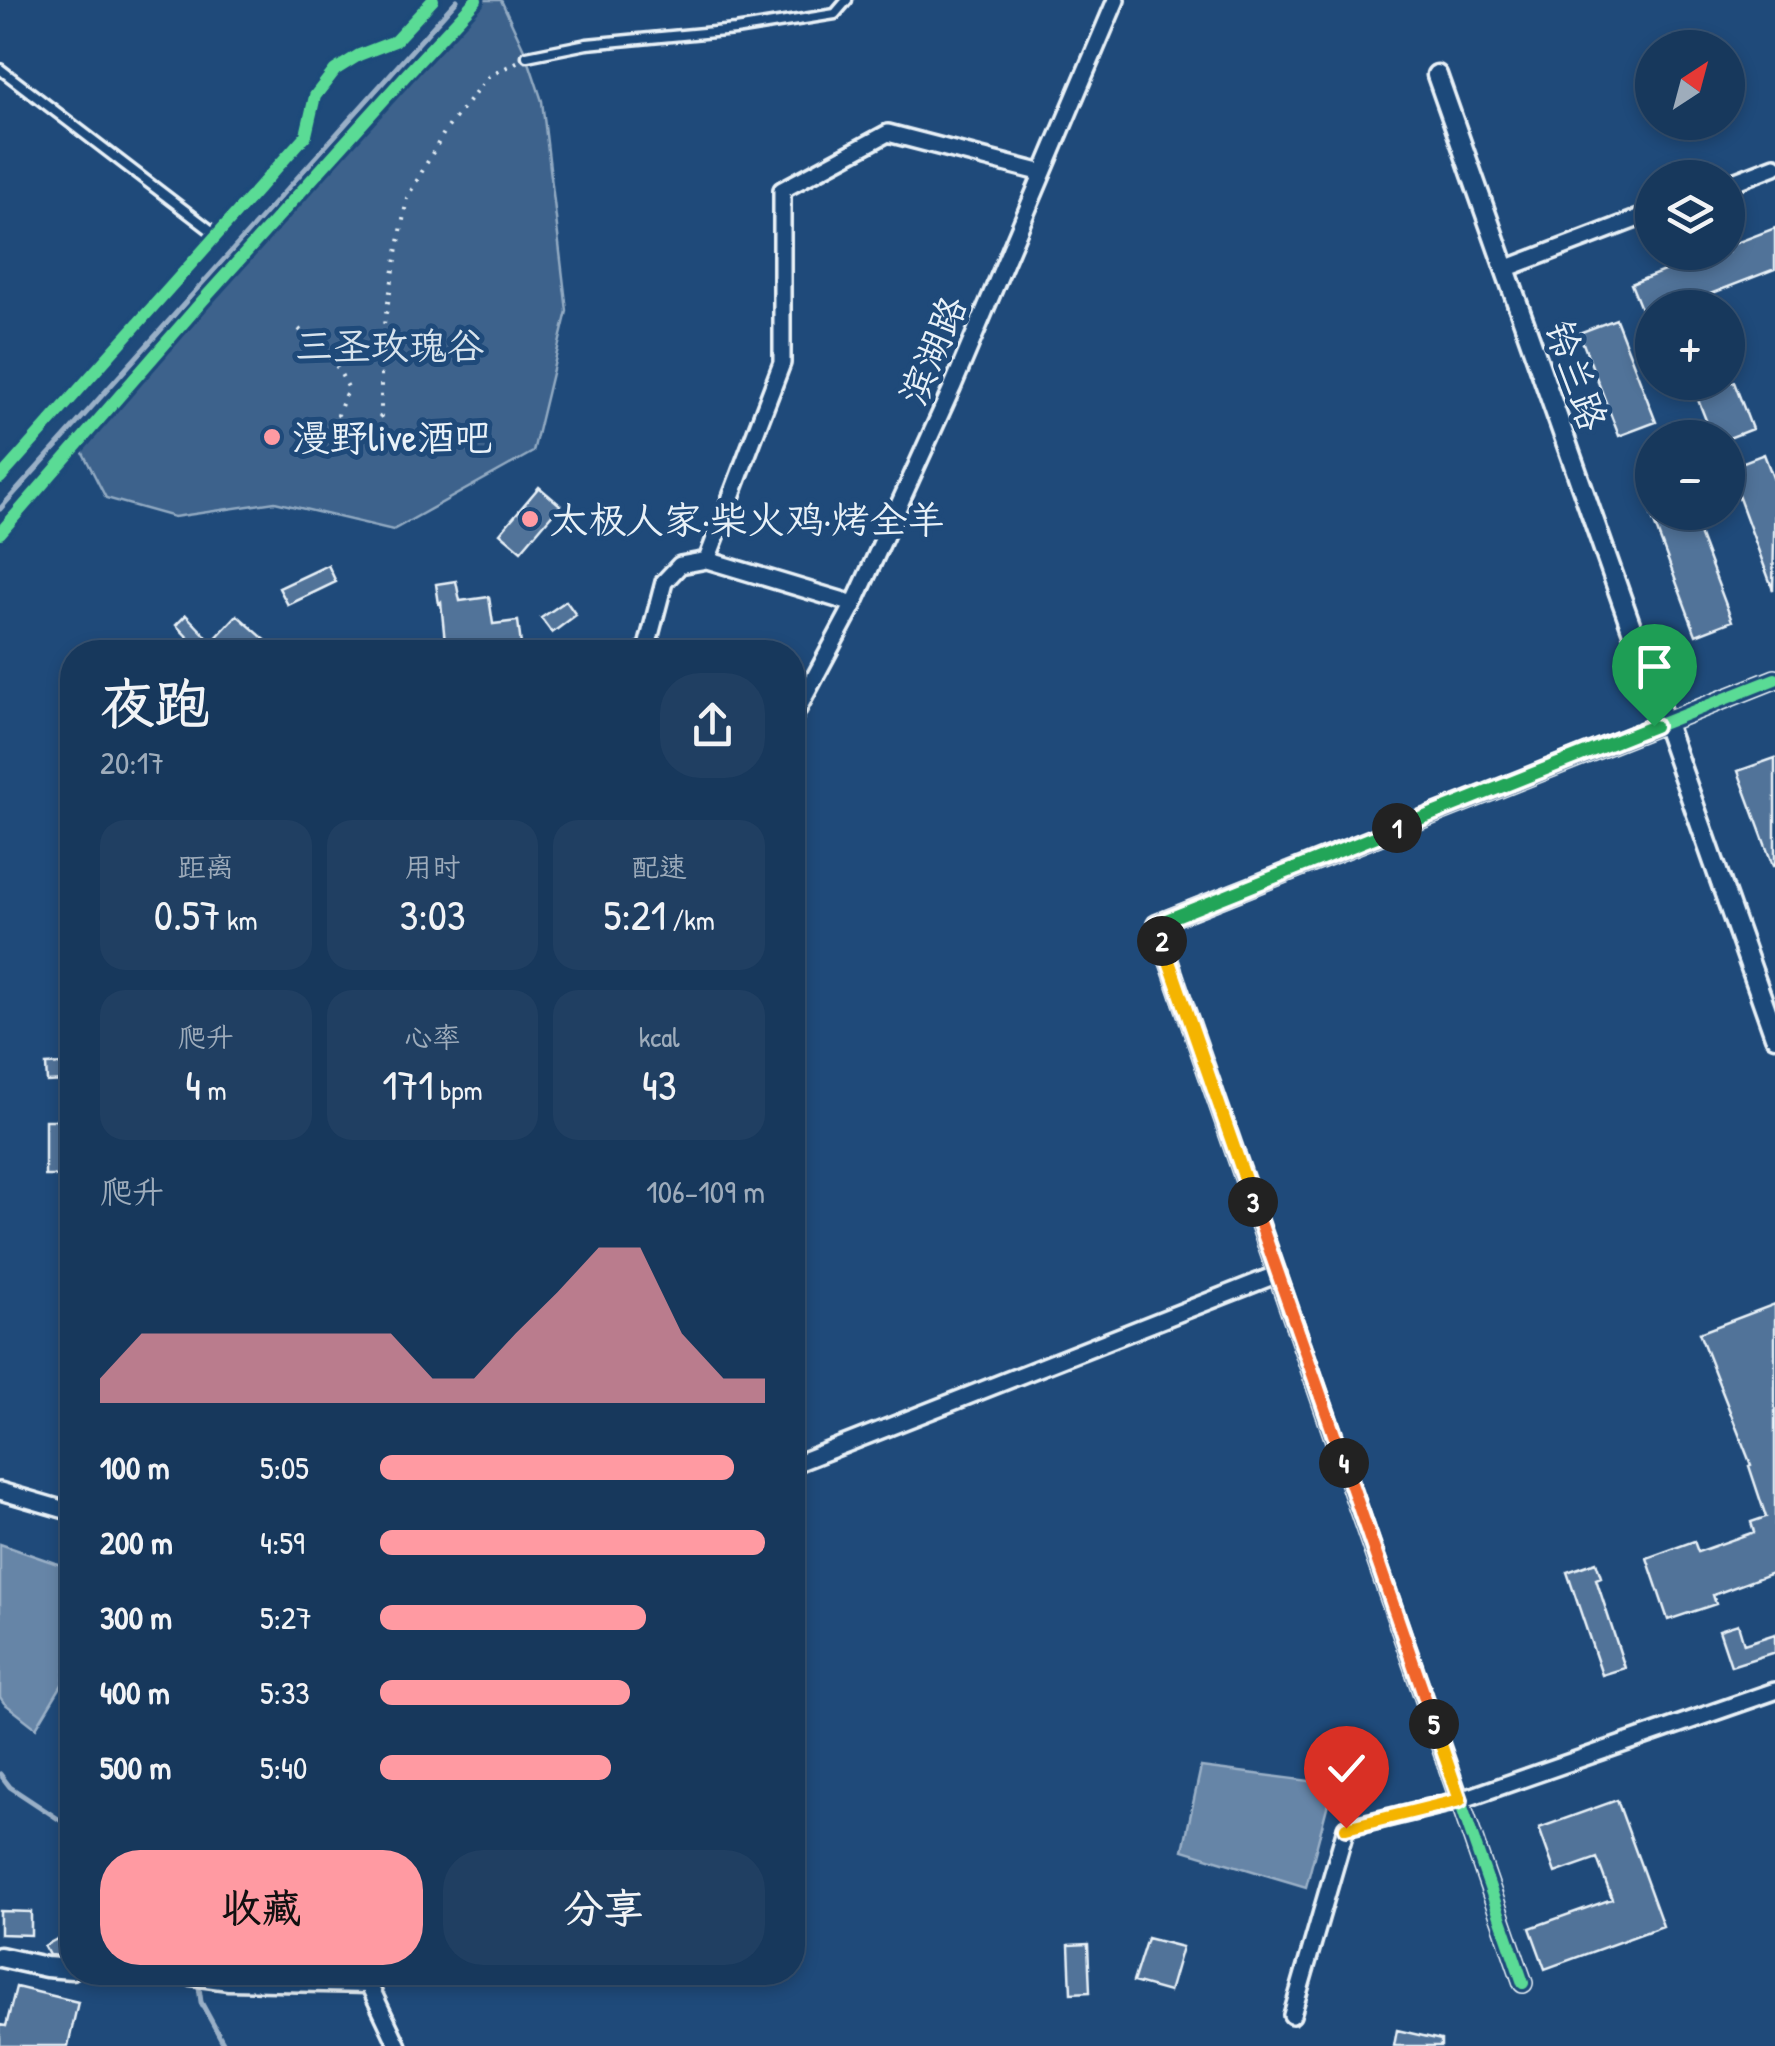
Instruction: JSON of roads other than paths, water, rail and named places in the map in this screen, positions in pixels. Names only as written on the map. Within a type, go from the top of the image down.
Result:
[{"type":"street","name":"滨湖路","points":[[805,696],[854,604],[952,388],[1110,3]]},
{"type":"street","name":"铃兰路","points":[[1437,75],[1775,1036]]},
{"type":"street","points":[[707,560],[782,363],[782,190],[888,133],[1043,172]]},
{"type":"street","points":[[1745,177],[1775,166]]},
{"type":"street","points":[[1505,269],[1635,219]]},
{"type":"street","points":[[649,640],[664,582],[680,565],[707,560],[854,604]]},
{"type":"street","points":[[1523,1983],[1156,924],[1775,679]]},
{"type":"street","points":[[805,1460],[1278,1274]]},
{"type":"street","points":[[0,1491],[60,1508]]},
{"type":"street","points":[[1292,2015],[1346,1828],[1460,1800],[1775,1691]]},
{"type":"street","points":[[0,1957],[60,1968]]},
{"type":"street","points":[[369,1985],[398,2046]]},
{"type":"lane","points":[[527,56],[587,44],[735,30],[835,14],[847,0]]},
{"type":"lane","points":[[0,69],[218,235]]},
{"type":"waterway","points":[[0,509],[457,0]]},
{"type":"waterway","points":[[0,1774],[10,1787],[60,1820]]},
{"type":"waterway","points":[[199,1985],[201,2002],[225,2046]]},
{"type":"place","name":"漫野live酒吧","points":[[272,437]]},
{"type":"place","name":"太极人家·柴火鸡·烤全羊","points":[[530,519]]},
{"type":"park label","name":"三圣玫瑰谷","points":[[390,345]]}]
